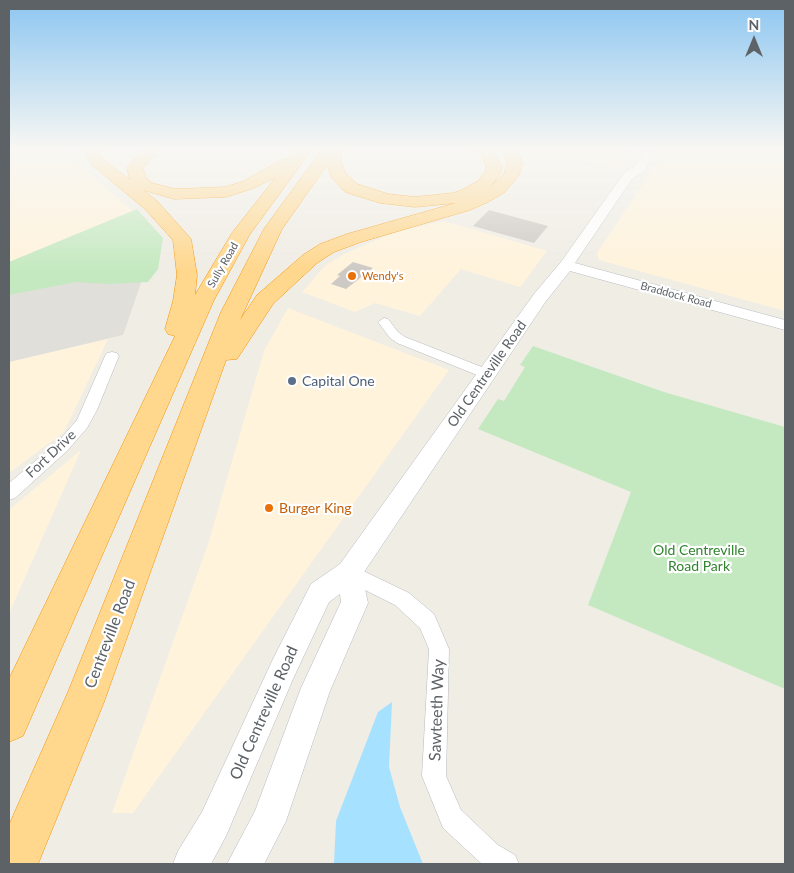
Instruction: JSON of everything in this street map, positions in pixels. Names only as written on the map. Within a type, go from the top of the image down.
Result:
[{"type":"highway","points":[[9,722],[158,394],[184,302],[187,266],[182,239],[151,205],[131,189]]},
{"type":"highway","points":[[154,189],[195,194],[226,192],[236,189]]},
{"type":"highway","name":"Sully Road","points":[[158,394],[203,300],[232,248],[275,189]]},
{"type":"highway","name":"Sully Road","points":[[198,400],[232,312],[261,250],[286,210],[302,189]]},
{"type":"highway","points":[[353,189],[386,199],[415,202],[456,198],[476,189]]},
{"type":"highway","points":[[198,400],[265,300],[298,268],[327,248],[354,238],[464,206],[498,189]]},
{"type":"highway","name":"Centreville Road","points":[[15,864],[84,702],[178,460],[198,400]]},
{"type":"street","name":"Old Centreville Road","points":[[191,864],[214,824],[283,669],[320,593],[349,573],[487,374],[619,189]]},
{"type":"street","name":"Braddock Road","points":[[566,265],[785,325]]},
{"type":"street","points":[[384,322],[394,335],[402,340],[487,374]]},
{"type":"street","name":"Fort Drive","points":[[9,493],[62,447],[82,424],[90,410],[112,356]]},
{"type":"street","points":[[245,864],[269,821],[316,688],[355,603],[349,573]]},
{"type":"street","name":"Sawteeth Way","points":[[349,573],[402,599],[426,621],[439,649],[434,776],[452,819],[488,854],[506,864]]},
{"type":"shaded area","points":[[9,189],[107,189],[133,211],[9,262]]},
{"type":"shaded area","points":[[640,189],[785,189],[785,311],[599,260],[597,253]]},
{"type":"shaded area","points":[[444,221],[547,251],[520,287],[461,269],[420,316],[375,303],[355,312],[302,292],[326,265],[344,254],[398,231]]},
{"type":"shaded area","points":[[54,248],[141,283],[123,335],[9,362],[9,266]]},
{"type":"shaded area","points":[[288,308],[449,370],[133,813],[112,813],[208,544],[264,351]]},
{"type":"shaded area","points":[[108,339],[64,432],[9,473],[9,362]]},
{"type":"shaded area","points":[[81,450],[9,614],[9,510]]},
{"type":"green space","points":[[137,209],[163,238],[158,269],[148,282],[109,284],[76,282],[9,295],[9,262]]},
{"type":"green space","name":"Old Centreville Road Park","points":[[533,346],[664,392],[785,427],[785,689],[588,605],[631,492],[478,429],[498,399],[504,401],[525,367],[520,365]]},
{"type":"water","points":[[392,702],[389,767],[400,807],[423,864],[334,864],[336,821],[378,712]]},
{"type":"building","points":[[489,210],[548,226],[534,243],[473,226]]},
{"type":"building","name":"Wendy's","points":[[353,262],[373,268],[346,289],[331,284],[340,276],[337,275]]},
{"type":"place","name":"Wendy's","points":[[352,276]]},
{"type":"place","name":"Capital One","points":[[292,381]]},
{"type":"place","name":"Burger King","points":[[269,508]]}]
